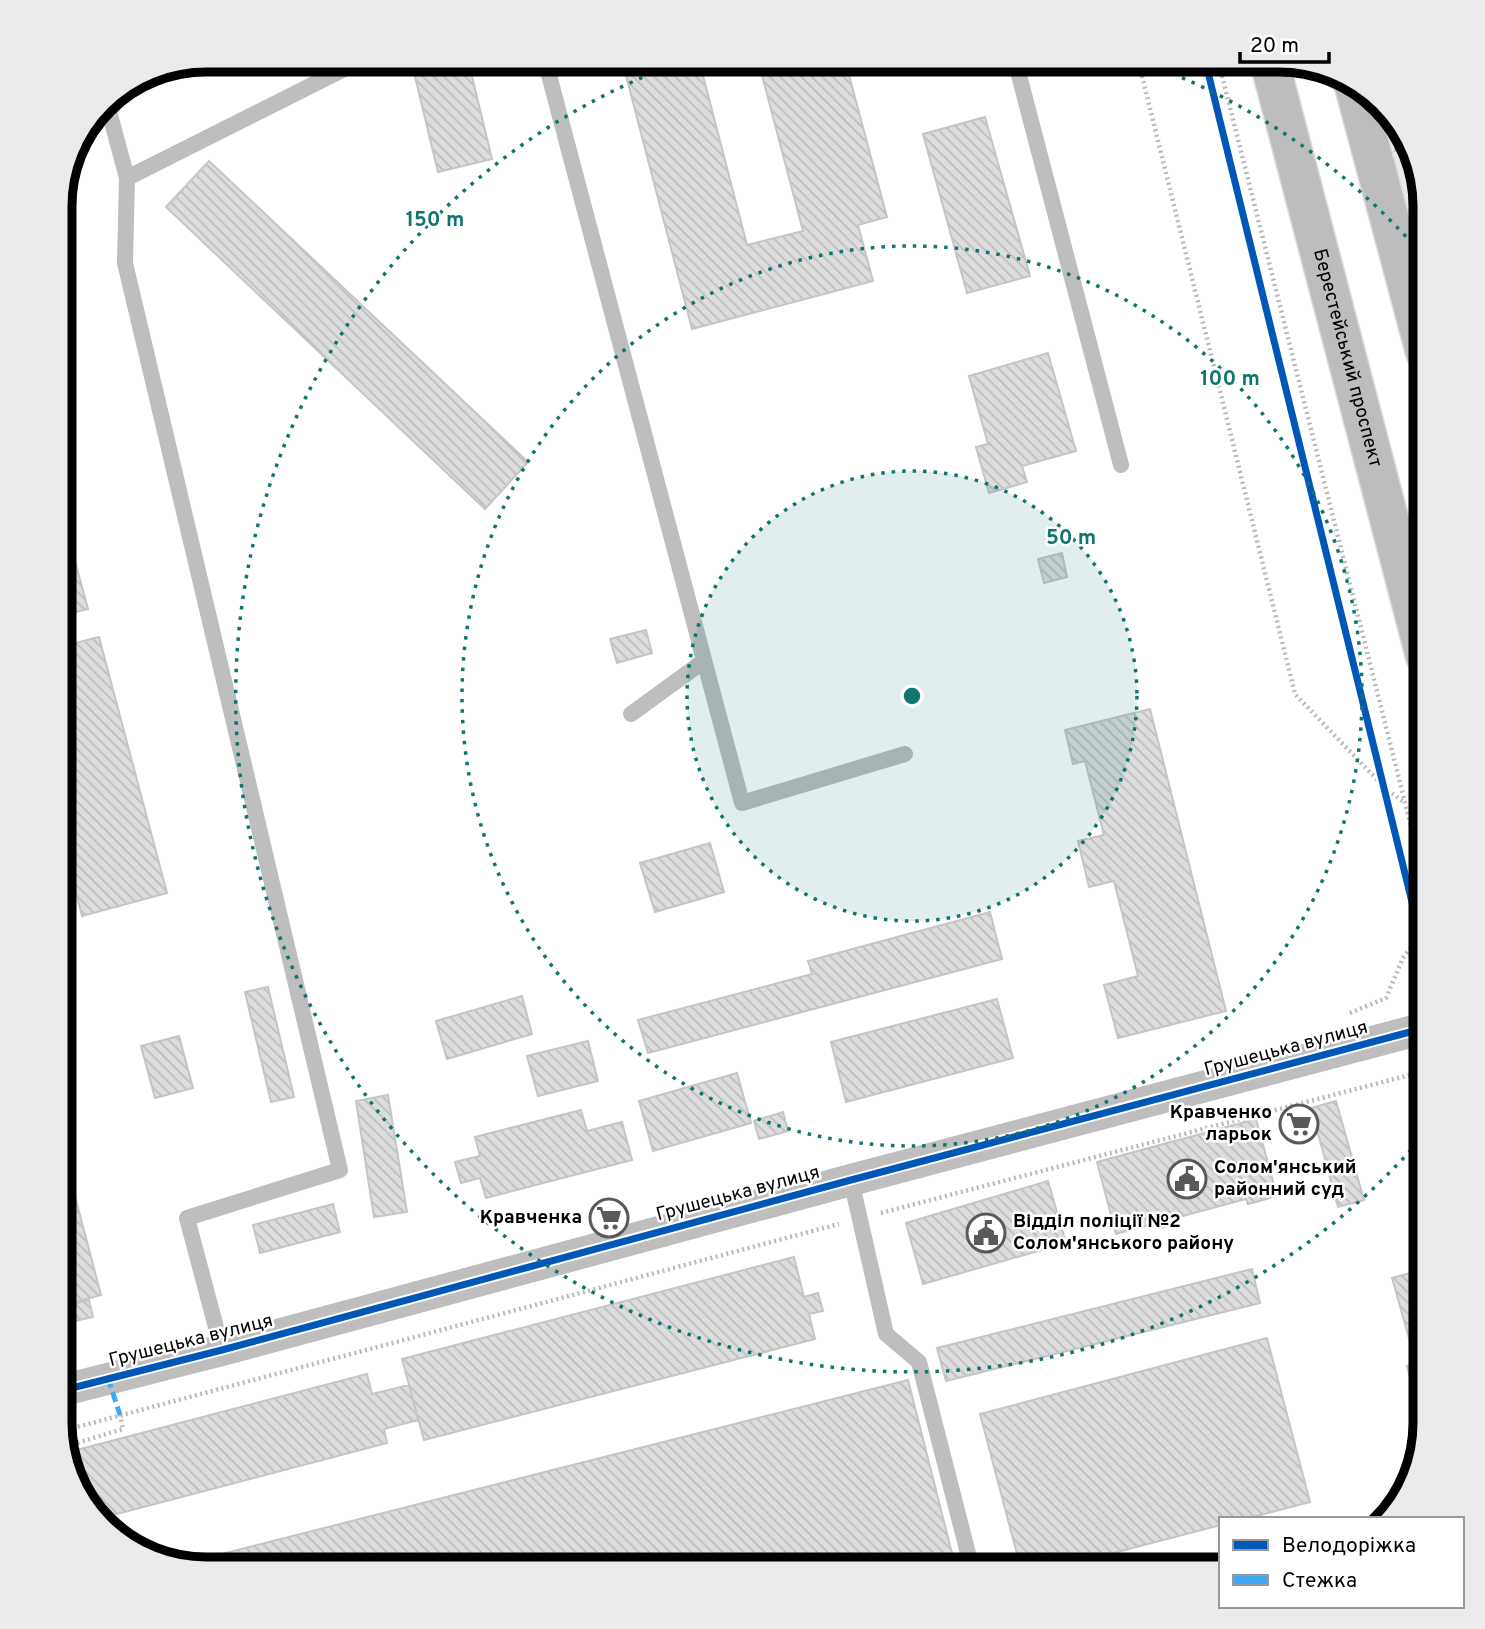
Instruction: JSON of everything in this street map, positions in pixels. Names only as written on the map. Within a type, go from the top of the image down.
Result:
[{"type":"main road","name":"Берестейський проспект","points":[[1272,72],[1413,607]]},
{"type":"main road","points":[[1357,96],[1413,304]]},
{"type":"street","name":"Грушецька вулиця","points":[[72,1388],[1413,1031]]},
{"type":"lane","points":[[127,178],[338,72]]},
{"type":"lane","points":[[548,72],[742,803],[905,754]]},
{"type":"lane","points":[[1018,72],[1121,465]]},
{"type":"lane","points":[[109,113],[127,178],[125,264],[340,1170],[187,1218],[222,1350]]},
{"type":"lane","points":[[631,714],[704,661]]},
{"type":"lane","points":[[850,1180],[886,1334],[919,1362],[969,1557]]},
{"type":"path","points":[[1141,72],[1296,694],[1385,789],[1404,802]]},
{"type":"path","points":[[1221,72],[1413,835]]},
{"type":"path","points":[[1382,775],[1389,802]]},
{"type":"path","points":[[1346,1015],[1386,998],[1403,958],[1413,947]]},
{"type":"path","points":[[72,1428],[1413,1074]]},
{"type":"path","points":[[73,1444],[123,1429],[120,1415]]},
{"type":"green space","points":[[1379,117],[1391,131],[1411,180],[1413,247]]},
{"type":"building","points":[[414,72],[471,72],[492,159],[438,172]]},
{"type":"building","points":[[625,72],[702,72],[747,245],[803,231],[761,72],[848,72],[887,217],[858,225],[873,281],[692,329]]},
{"type":"building","points":[[985,117],[1030,276],[967,293],[923,134]]},
{"type":"building","points":[[209,161],[528,462],[485,509],[166,207]]},
{"type":"building","points":[[1048,353],[1076,451],[1022,466],[1027,482],[989,493],[976,447],[988,444],[969,376]]},
{"type":"building","points":[[72,550],[88,609],[72,613]]},
{"type":"building","points":[[1062,553],[1067,577],[1044,583],[1038,559]]},
{"type":"building","points":[[646,630],[652,653],[617,663],[610,639]]},
{"type":"building","points":[[99,637],[167,893],[82,916],[72,877],[72,644]]},
{"type":"building","points":[[1150,709],[1226,1011],[1118,1038],[1104,985],[1138,976],[1114,881],[1089,887],[1078,841],[1104,835],[1085,761],[1073,764],[1065,730]]},
{"type":"building","points":[[710,843],[724,892],[655,912],[640,863]]},
{"type":"building","points":[[990,912],[1002,959],[648,1053],[638,1020],[812,974],[808,961]]},
{"type":"building","points":[[268,987],[294,1097],[271,1102],[245,992]]},
{"type":"building","points":[[522,996],[532,1034],[447,1059],[436,1021]]},
{"type":"building","points":[[997,999],[1013,1058],[846,1102],[831,1042]]},
{"type":"building","points":[[179,1036],[193,1088],[155,1098],[141,1046]]},
{"type":"building","points":[[588,1041],[598,1081],[538,1096],[527,1056]]},
{"type":"building","points":[[737,1073],[751,1123],[653,1151],[639,1101]]},
{"type":"building","points":[[388,1095],[407,1212],[374,1217],[356,1101]]},
{"type":"building","points":[[1336,1101],[1364,1200],[1338,1207],[1311,1108]]},
{"type":"building","points":[[581,1110],[587,1131],[622,1122],[632,1160],[486,1198],[480,1178],[461,1183],[455,1162],[480,1156],[475,1137]]},
{"type":"building","points":[[783,1112],[788,1131],[759,1139],[754,1121]]},
{"type":"building","name":"Солом'янський районний суд","points":[[1256,1119],[1277,1196],[1248,1204],[1246,1199],[1179,1217],[1180,1223],[1161,1228],[1160,1222],[1116,1234],[1097,1162]]},
{"type":"building","name":"Відділ поліції №2 Солом'янського району","points":[[1048,1181],[1066,1243],[923,1284],[906,1223]]},
{"type":"building","points":[[72,1185],[101,1295],[72,1303]]},
{"type":"building","points":[[333,1204],[340,1232],[260,1253],[253,1225]]},
{"type":"building","points":[[794,1257],[804,1297],[818,1293],[823,1311],[809,1314],[815,1339],[424,1440],[402,1359]]},
{"type":"building","points":[[1252,1269],[1260,1303],[946,1381],[937,1348]]},
{"type":"building","points":[[1413,1272],[1413,1352],[1392,1278]]},
{"type":"building","points":[[89,1300],[93,1317],[72,1322],[72,1304]]},
{"type":"building","points":[[1267,1338],[1310,1502],[1253,1517],[1219,1517],[1219,1526],[1098,1557],[1018,1557],[980,1414]]},
{"type":"building","points":[[1413,1364],[1413,1388],[1407,1366]]},
{"type":"building","points":[[367,1374],[372,1394],[409,1385],[418,1420],[384,1429],[387,1443],[109,1516],[90,1490],[74,1451]]},
{"type":"building","points":[[908,1380],[953,1557],[210,1557]]},
{"type":"marked path","points":[[108,1378],[120,1415]]},
{"type":"cycle path","points":[[1208,72],[1413,906]]},
{"type":"cycle path","points":[[72,1388],[1413,1031]]},
{"type":"place","name":"Кравченко ларьок","points":[[1299,1124]]},
{"type":"place","name":"Солом'янський районний суд","points":[[1187,1179]]},
{"type":"place","name":"Кравченка","points":[[609,1218]]},
{"type":"place","name":"Відділ поліції №2 Солом'янського району","points":[[986,1233]]}]
